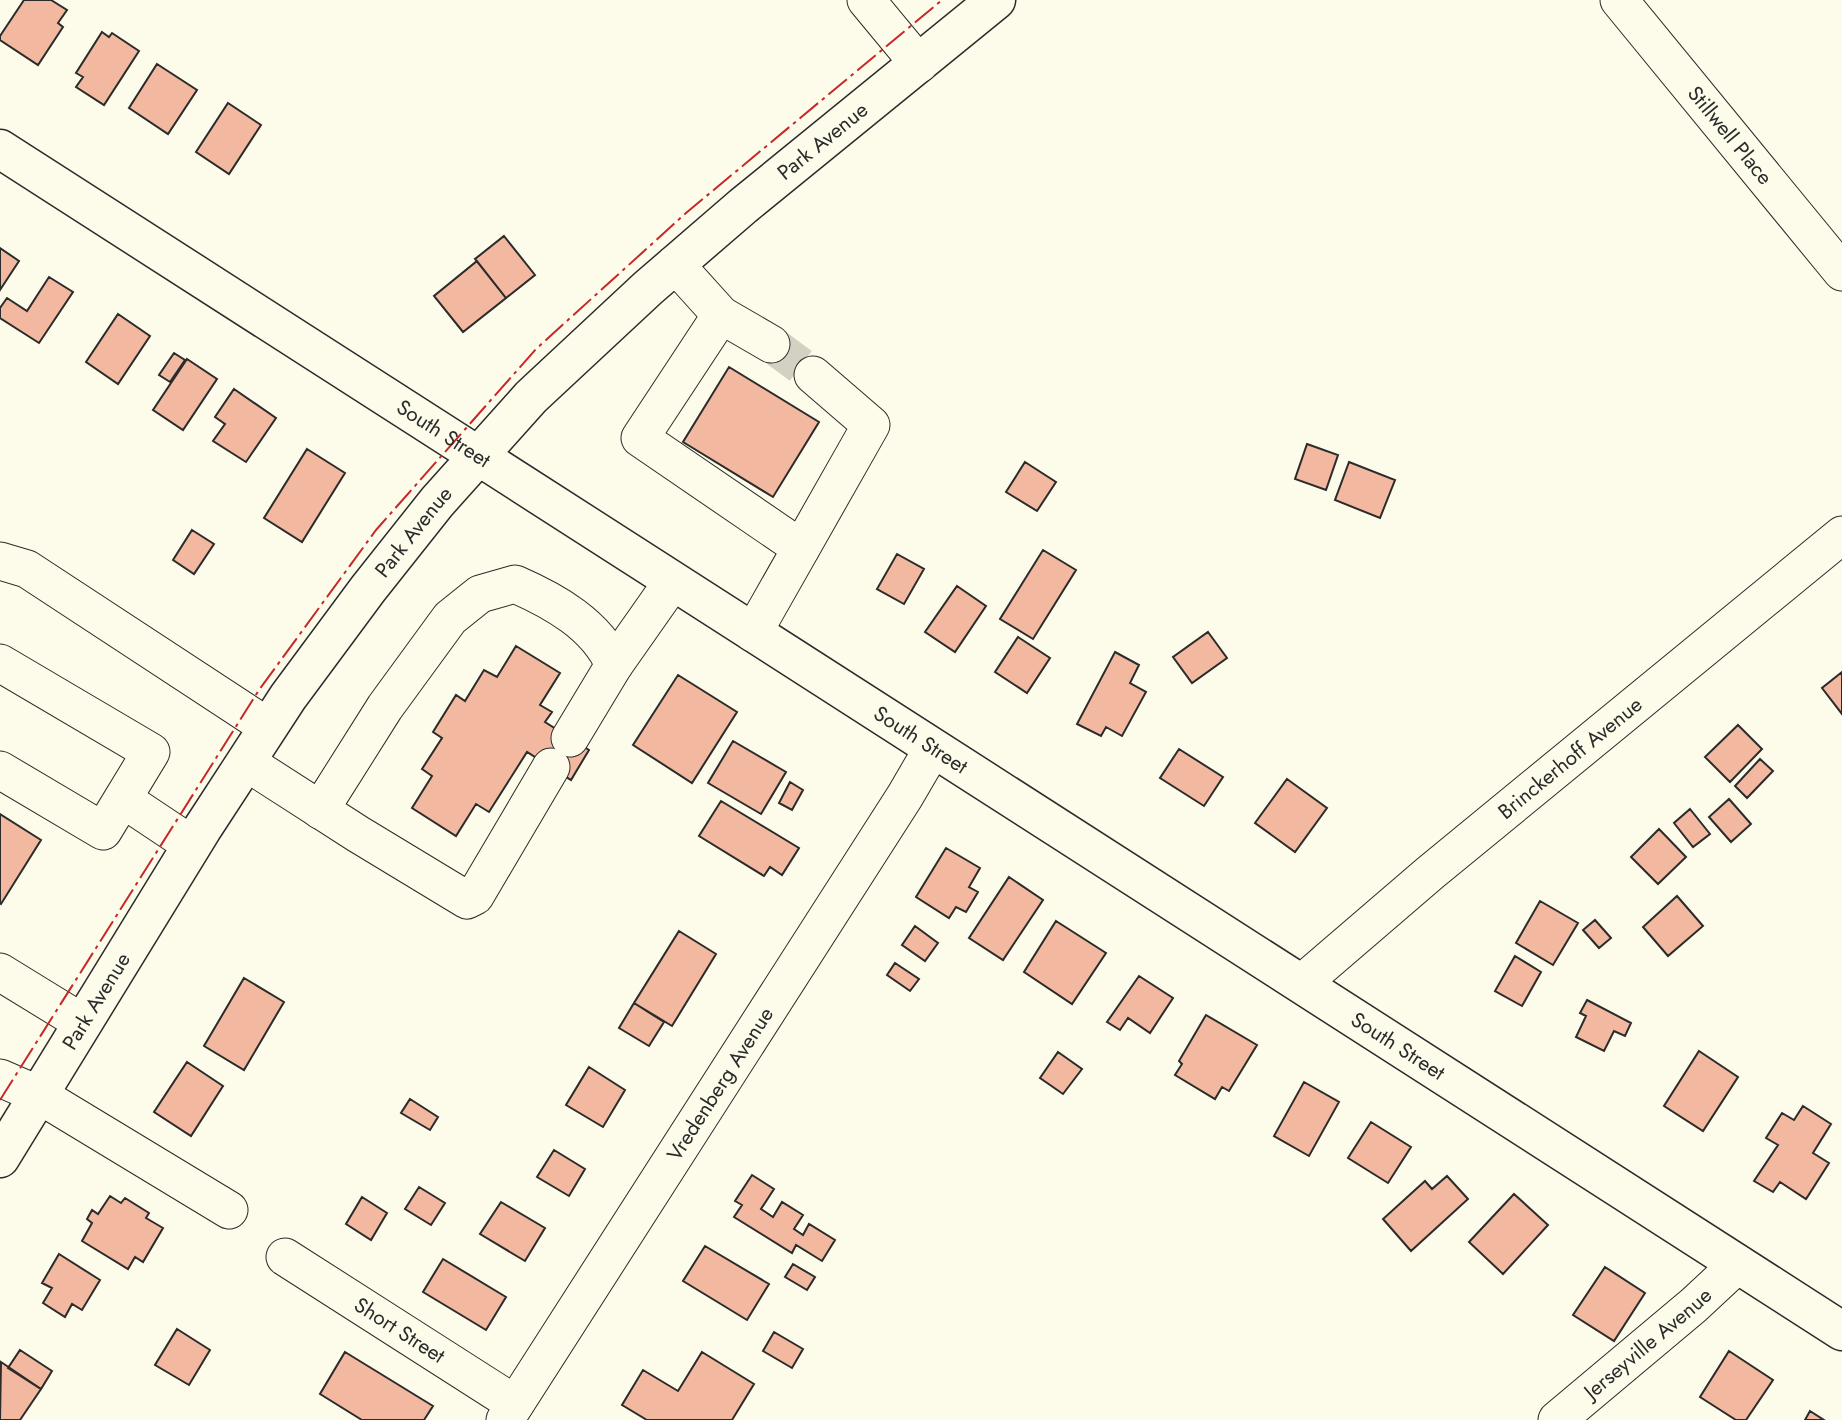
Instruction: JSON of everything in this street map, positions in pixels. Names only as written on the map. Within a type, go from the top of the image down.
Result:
[{"type":"main road","name":"Park Avenue","points":[[0,1158],[192,845],[268,727],[368,589],[437,502],[531,397],[676,264],[743,206],[996,0]]},
{"type":"main road","name":"South Street","points":[[0,149],[1842,1331]]},
{"type":"street","points":[[866,0],[919,64]]},
{"type":"street","name":"Stillwell Place","points":[[1619,0],[1842,272]]},
{"type":"street","points":[[676,264],[721,315],[771,344]]},
{"type":"street","points":[[721,315],[640,438],[801,548]]},
{"type":"street","points":[[753,633],[871,425],[813,375]]},
{"type":"street","name":"Brinckerhoff Avenue","points":[[1302,983],[1430,873],[1842,535]]},
{"type":"street","points":[[0,561],[27,569],[268,727]]},
{"type":"street","points":[[246,762],[450,892],[467,900],[475,896],[614,665],[673,581]]},
{"type":"street","points":[[320,810],[418,660],[450,618],[480,594],[515,584],[537,593],[564,608],[607,647],[614,665]]},
{"type":"street","points":[[0,663],[151,752],[103,831],[0,770]]},
{"type":"street","name":"Vredenberg Avenue","points":[[510,1412],[933,748]]},
{"type":"street","points":[[123,799],[192,845]]},
{"type":"street","points":[[0,972],[83,1023]]},
{"type":"street","points":[[0,1077],[39,1095],[229,1210]]},
{"type":"street","name":"Short Street","points":[[285,1256],[510,1412]]},
{"type":"street","name":"Jerseyville Avenue","points":[[1557,1420],[1694,1306],[1738,1264]]},
{"type":"building","points":[[24,0],[51,0],[67,10],[58,23],[63,27],[38,65],[0,40]]},
{"type":"building","points":[[102,32],[109,37],[112,33],[139,51],[104,105],[76,87],[83,77],[76,73]]},
{"type":"building","points":[[157,64],[197,90],[168,134],[129,108]]},
{"type":"building","points":[[228,103],[261,125],[229,174],[196,152]]},
{"type":"building","points":[[504,236],[535,275],[506,298],[475,259]]},
{"type":"building","points":[[0,248],[19,261],[0,290]]},
{"type":"building","points":[[477,261],[506,298],[463,332],[434,296]]},
{"type":"building","points":[[49,277],[73,292],[39,343],[0,318],[0,308],[7,298],[27,311]]},
{"type":"building","points":[[118,314],[150,336],[118,384],[86,362]]},
{"type":"building","points":[[174,353],[185,360],[170,382],[159,375]]},
{"type":"building","points":[[187,359],[217,379],[183,430],[153,410]]},
{"type":"building","points":[[729,367],[819,422],[773,497],[683,442]]},
{"type":"building","points":[[234,389],[276,418],[246,462],[213,441],[225,424],[215,417]]},
{"type":"building","points":[[1307,444],[1338,455],[1326,490],[1295,479]]},
{"type":"building","points":[[307,449],[345,473],[302,542],[264,518]]},
{"type":"building","points":[[1025,462],[1056,482],[1037,511],[1006,492]]},
{"type":"building","points":[[1349,462],[1395,480],[1380,518],[1335,500]]},
{"type":"building","points":[[192,530],[214,544],[194,574],[173,560]]},
{"type":"building","points":[[1043,550],[1076,570],[1033,639],[1000,619]]},
{"type":"building","points":[[897,554],[924,569],[904,604],[877,589]]},
{"type":"building","points":[[957,586],[986,606],[955,652],[925,632]]},
{"type":"building","points":[[1208,632],[1227,658],[1192,683],[1173,657]]},
{"type":"building","points":[[1018,637],[1050,658],[1027,693],[995,672]]},
{"type":"building","points":[[516,646],[560,673],[540,705],[552,712],[545,722],[589,750],[571,780],[527,752],[489,812],[476,804],[456,836],[412,808],[432,776],[422,769],[442,738],[433,732],[456,695],[465,701],[484,670],[497,677]]},
{"type":"building","points":[[1115,652],[1139,665],[1130,683],[1146,692],[1122,736],[1106,727],[1101,736],[1077,724]]},
{"type":"building","points":[[1842,672],[1842,714],[1822,688]]},
{"type":"building","points":[[678,675],[737,712],[692,783],[633,745]]},
{"type":"building","points":[[1738,725],[1762,749],[1730,782],[1705,757]]},
{"type":"building","points":[[733,741],[786,772],[761,814],[708,783]]},
{"type":"building","points":[[1179,749],[1223,777],[1204,806],[1160,778]]},
{"type":"building","points":[[1760,759],[1773,771],[1747,798],[1735,786]]},
{"type":"building","points":[[1287,779],[1327,808],[1295,852],[1255,823]]},
{"type":"building","points":[[790,782],[803,790],[792,810],[779,803]]},
{"type":"building","points":[[1729,799],[1751,824],[1731,842],[1709,817]]},
{"type":"building","points":[[721,801],[799,848],[782,875],[770,867],[764,876],[699,836]]},
{"type":"building","points":[[1690,809],[1710,834],[1693,847],[1674,823]]},
{"type":"building","points":[[0,814],[41,840],[1,904],[0,903]]},
{"type":"building","points":[[1659,829],[1686,857],[1658,884],[1631,857]]},
{"type":"building","points":[[946,848],[980,868],[969,887],[978,892],[966,912],[956,907],[949,918],[916,897]]},
{"type":"building","points":[[1009,877],[1043,900],[1003,960],[969,938]]},
{"type":"building","points":[[1677,896],[1703,926],[1668,956],[1643,927]]},
{"type":"building","points":[[1540,901],[1578,923],[1553,965],[1516,943]]},
{"type":"building","points":[[1595,920],[1611,938],[1599,948],[1583,930]]},
{"type":"building","points":[[1056,921],[1106,953],[1072,1004],[1024,972]]},
{"type":"building","points":[[915,926],[938,943],[925,961],[902,945]]},
{"type":"building","points":[[679,931],[716,954],[672,1026],[634,1003]]},
{"type":"building","points":[[1515,956],[1541,972],[1522,1006],[1495,991]]},
{"type":"building","points":[[895,963],[919,979],[910,991],[887,975]]},
{"type":"building","points":[[1139,976],[1173,998],[1150,1033],[1128,1018],[1120,1030],[1107,1022]]},
{"type":"building","points":[[244,978],[284,1002],[244,1070],[204,1046]]},
{"type":"building","points":[[1587,1000],[1631,1023],[1625,1036],[1614,1031],[1604,1051],[1576,1037],[1586,1016],[1580,1013]]},
{"type":"building","points":[[634,1003],[664,1022],[649,1046],[619,1028]]},
{"type":"building","points":[[1206,1015],[1257,1045],[1229,1091],[1222,1087],[1215,1099],[1175,1075],[1182,1064],[1179,1061]]},
{"type":"building","points":[[1699,1051],[1738,1077],[1703,1131],[1664,1106]]},
{"type":"building","points":[[1058,1052],[1082,1069],[1063,1094],[1040,1078]]},
{"type":"building","points":[[187,1062],[223,1086],[191,1136],[154,1112]]},
{"type":"building","points":[[589,1067],[625,1090],[603,1127],[566,1105]]},
{"type":"building","points":[[1304,1082],[1339,1102],[1309,1156],[1274,1136]]},
{"type":"building","points":[[410,1099],[438,1117],[430,1130],[401,1113]]},
{"type":"building","points":[[1803,1106],[1831,1124],[1813,1153],[1829,1163],[1806,1199],[1780,1182],[1773,1192],[1754,1181],[1778,1145],[1766,1138],[1782,1113],[1794,1120]]},
{"type":"building","points":[[1371,1122],[1411,1147],[1388,1183],[1348,1158]]},
{"type":"building","points":[[554,1150],[585,1169],[569,1196],[537,1177]]},
{"type":"building","points":[[752,1175],[774,1189],[761,1209],[773,1217],[782,1202],[803,1215],[794,1229],[803,1235],[809,1224],[835,1240],[822,1261],[796,1245],[792,1253],[734,1217],[742,1205],[735,1201]]},
{"type":"building","points":[[1447,1176],[1468,1199],[1411,1251],[1383,1219],[1425,1181],[1432,1189]]},
{"type":"building","points":[[419,1187],[445,1203],[431,1225],[405,1209]]},
{"type":"building","points":[[1514,1194],[1548,1225],[1503,1274],[1469,1242]]},
{"type":"building","points":[[110,1196],[121,1203],[125,1198],[149,1213],[146,1218],[163,1228],[143,1262],[135,1257],[128,1269],[82,1241],[92,1223],[87,1219],[92,1210],[98,1214]]},
{"type":"building","points":[[362,1197],[387,1213],[371,1240],[346,1224]]},
{"type":"building","points":[[501,1202],[545,1228],[525,1261],[480,1234]]},
{"type":"building","points":[[705,1246],[769,1284],[747,1320],[683,1281]]},
{"type":"building","points":[[59,1254],[100,1280],[82,1310],[72,1304],[65,1317],[43,1303],[52,1288],[42,1283]]},
{"type":"building","points":[[443,1259],[506,1297],[486,1330],[423,1292]]},
{"type":"building","points":[[793,1264],[815,1277],[807,1290],[785,1277]]},
{"type":"building","points":[[1605,1267],[1645,1293],[1614,1341],[1573,1315]]},
{"type":"building","points":[[177,1329],[210,1350],[189,1385],[155,1365]]},
{"type":"building","points":[[774,1332],[803,1349],[792,1368],[763,1351]]},
{"type":"building","points":[[20,1350],[52,1371],[41,1389],[8,1368]]},
{"type":"building","points":[[1729,1351],[1773,1380],[1746,1420],[1736,1420],[1700,1397]]},
{"type":"building","points":[[345,1352],[433,1406],[424,1420],[362,1420],[320,1394]]},
{"type":"building","points":[[702,1352],[754,1384],[732,1420],[647,1420],[622,1405],[643,1370],[678,1391]]},
{"type":"building","points":[[1,1362],[41,1389],[20,1420],[0,1420]]},
{"type":"building","points":[[1810,1411],[1824,1420],[1805,1420]]},
{"type":"tunnel","points":[[771,344],[813,375]]},
{"type":"power","points":[[0,1100],[259,690],[376,530],[536,349],[686,213],[942,0]]}]
